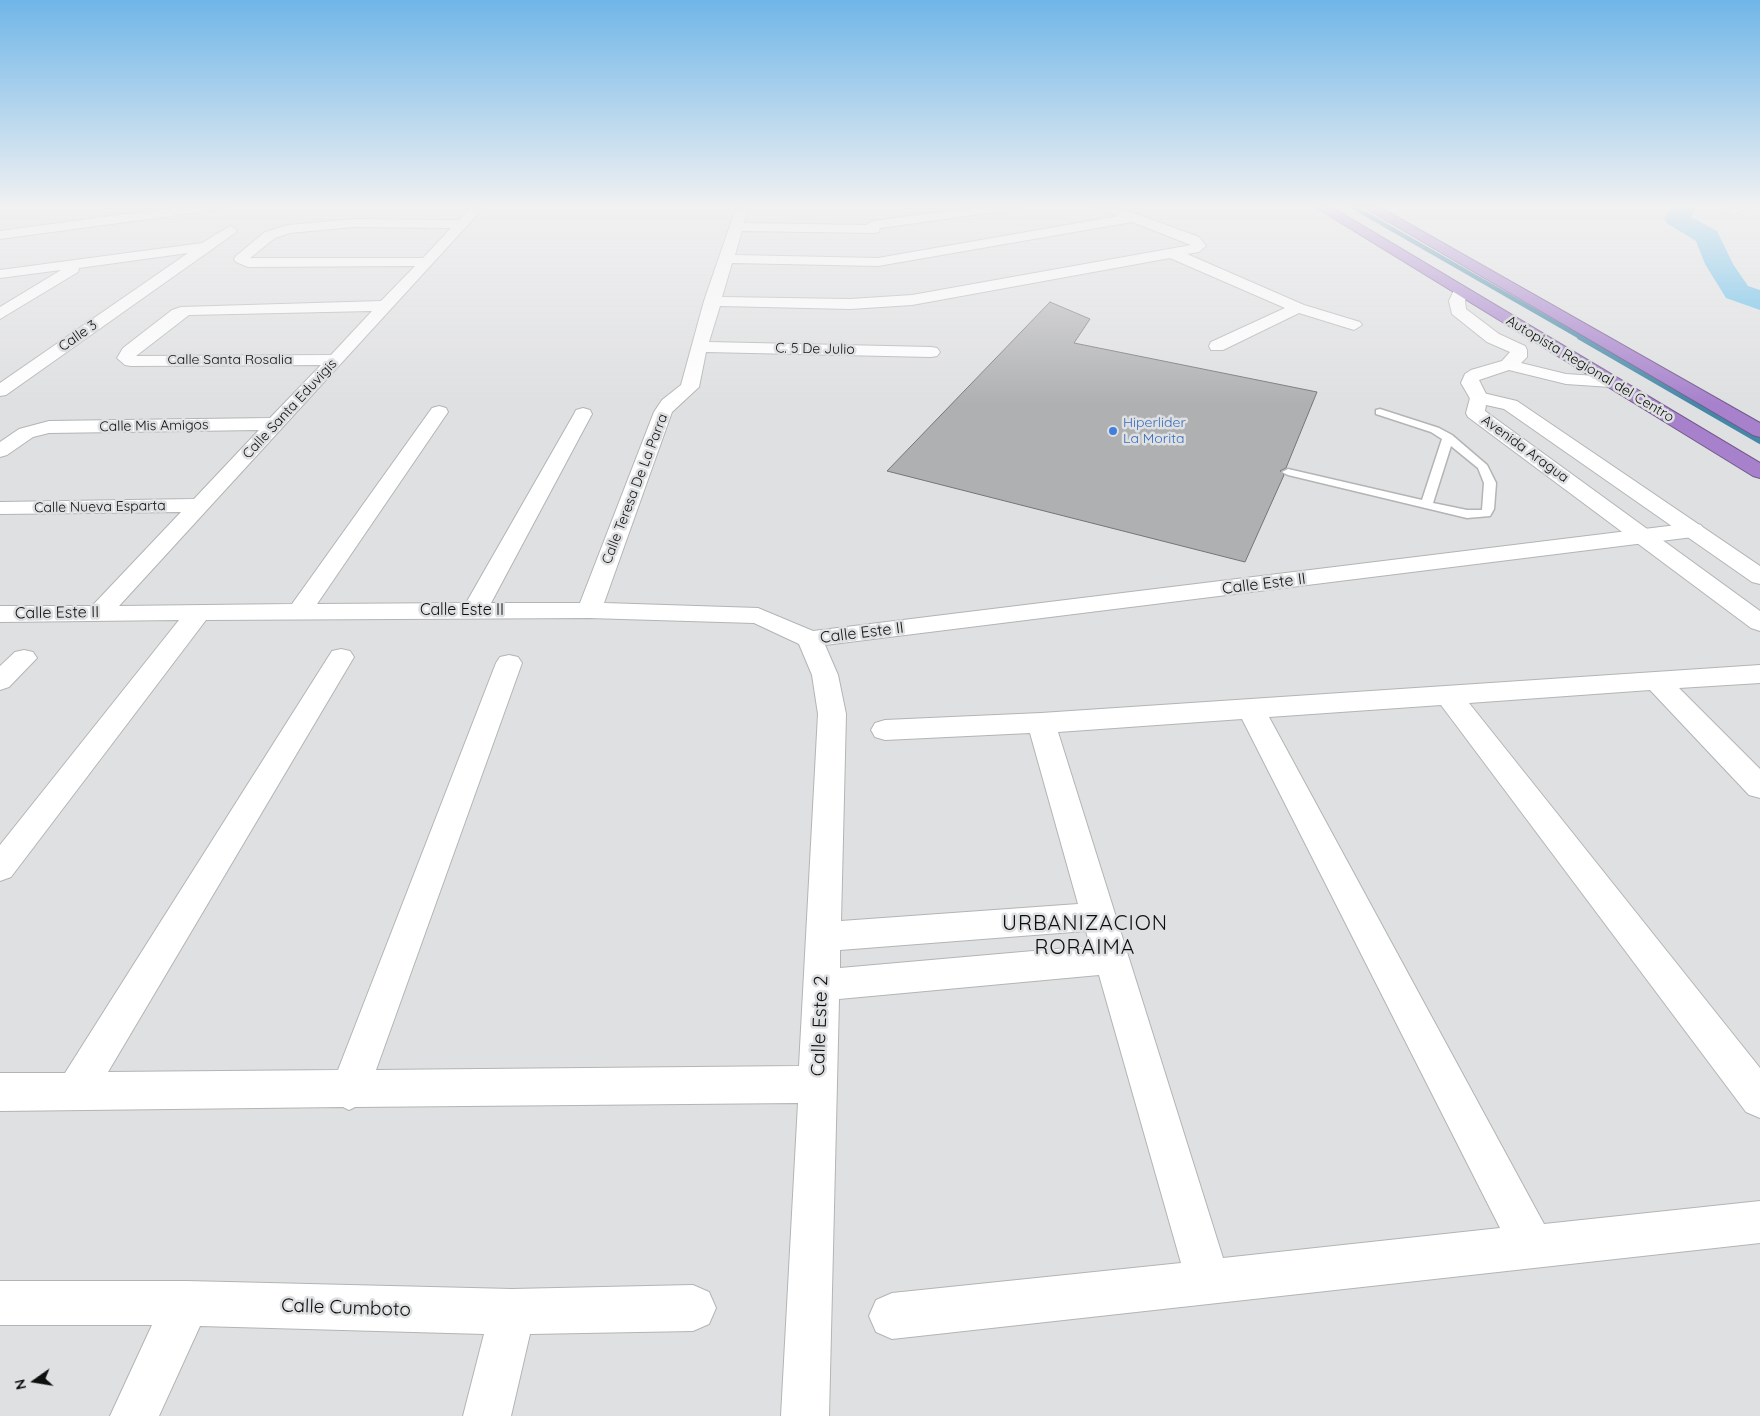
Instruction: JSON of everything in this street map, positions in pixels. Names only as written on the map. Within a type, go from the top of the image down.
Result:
[{"type":"highway","name":"Autopista Regional del Centro","points":[[1427,271],[1760,472]]},
{"type":"highway","name":"Autopista Regional del Centro","points":[[1481,271],[1760,431]]},
{"type":"street","points":[[0,274],[23,271]]},
{"type":"street","points":[[0,314],[69,271]]},
{"type":"street","name":"Calle 3","points":[[0,390],[9,378],[169,271]]},
{"type":"street","name":"Calle Santa Eduvigis","points":[[99,613],[418,271]]},
{"type":"street","name":"Calle Teresa De La Parra","points":[[589,610],[663,412],[669,404],[690,388],[699,346],[723,271]]},
{"type":"street","points":[[879,271],[883,303]]},
{"type":"street","points":[[712,301],[883,303],[912,300],[1072,271]]},
{"type":"street","points":[[1213,271],[1298,308],[1354,325]]},
{"type":"street","points":[[1460,291],[1457,301],[1458,311],[1493,338],[1519,350]]},
{"type":"street","name":"Calle Santa Rosalia","points":[[336,360],[131,361],[126,358],[129,352],[178,313],[187,310],[385,306]]},
{"type":"street","points":[[1217,346],[1298,308]]},
{"type":"street","points":[[1479,398],[1470,384],[1472,378],[1477,374],[1508,364],[1518,357],[1519,350],[1537,337]]},
{"type":"street","name":"C. 5 De Julio","points":[[699,346],[931,352]]},
{"type":"street","points":[[1508,364],[1566,379],[1611,382]]},
{"type":"street","name":"Avenida Aragua","points":[[1760,577],[1510,405],[1479,398],[1475,412],[1760,623]]},
{"type":"street","points":[[300,611],[439,412]]},
{"type":"street","points":[[475,610],[583,414]]},
{"type":"street","name":"Calle Mis Amigos","points":[[0,452],[20,436],[33,430],[49,427],[276,424]]},
{"type":"street","name":"Calle Nueva Esparta","points":[[0,508],[200,505]]},
{"type":"street","name":"Calle Este II","points":[[0,614],[589,610],[758,616],[810,639],[1646,538],[1693,530]]},
{"type":"street","points":[[0,868],[199,612]]},
{"type":"street","name":"Calle Este 2","points":[[805,1416],[832,714],[825,674],[810,639]]},
{"type":"street","points":[[75,1091],[341,657]]},
{"type":"street","points":[[0,681],[24,658]]},
{"type":"street","points":[[349,1091],[509,664]]},
{"type":"street","points":[[884,730],[1041,723],[1760,674]]},
{"type":"street","points":[[1656,681],[1760,787]]},
{"type":"street","points":[[1448,695],[1760,1098]]},
{"type":"street","points":[[1251,709],[1532,1246]]},
{"type":"street","points":[[1041,723],[1208,1282]]},
{"type":"street","points":[[823,937],[1099,916]]},
{"type":"street","points":[[821,985],[1111,959]]},
{"type":"street","points":[[0,1092],[349,1091],[818,1084]]},
{"type":"street","points":[[892,1316],[1760,1222]]},
{"type":"street","name":"Calle Cumboto","points":[[0,1303],[187,1303],[512,1312],[692,1308]]},
{"type":"street","points":[[134,1416],[187,1303]]},
{"type":"street","points":[[487,1416],[512,1312]]},
{"type":"lane","points":[[1288,472],[1467,514],[1478,515],[1486,513],[1490,483],[1483,467],[1448,437],[1413,421],[1380,412]]},
{"type":"lane","points":[[1427,504],[1448,437]]},
{"type":"building","name":"Hiperlider La Morita","points":[[1050,302],[1090,319],[1074,343],[1317,392],[1286,468],[1280,471],[1284,475],[1245,562],[887,471]]},
{"type":"waterway","points":[[1465,271],[1582,338]]},
{"type":"waterway","points":[[1724,271],[1737,292],[1760,301]]},
{"type":"waterway","points":[[1580,337],[1760,441]]},
{"type":"place","name":"Hiperlider La Morita","points":[[1113,431]]},
{"type":"district","name":"URBANIZACION RORAIMA","points":[[1085,936]]}]
